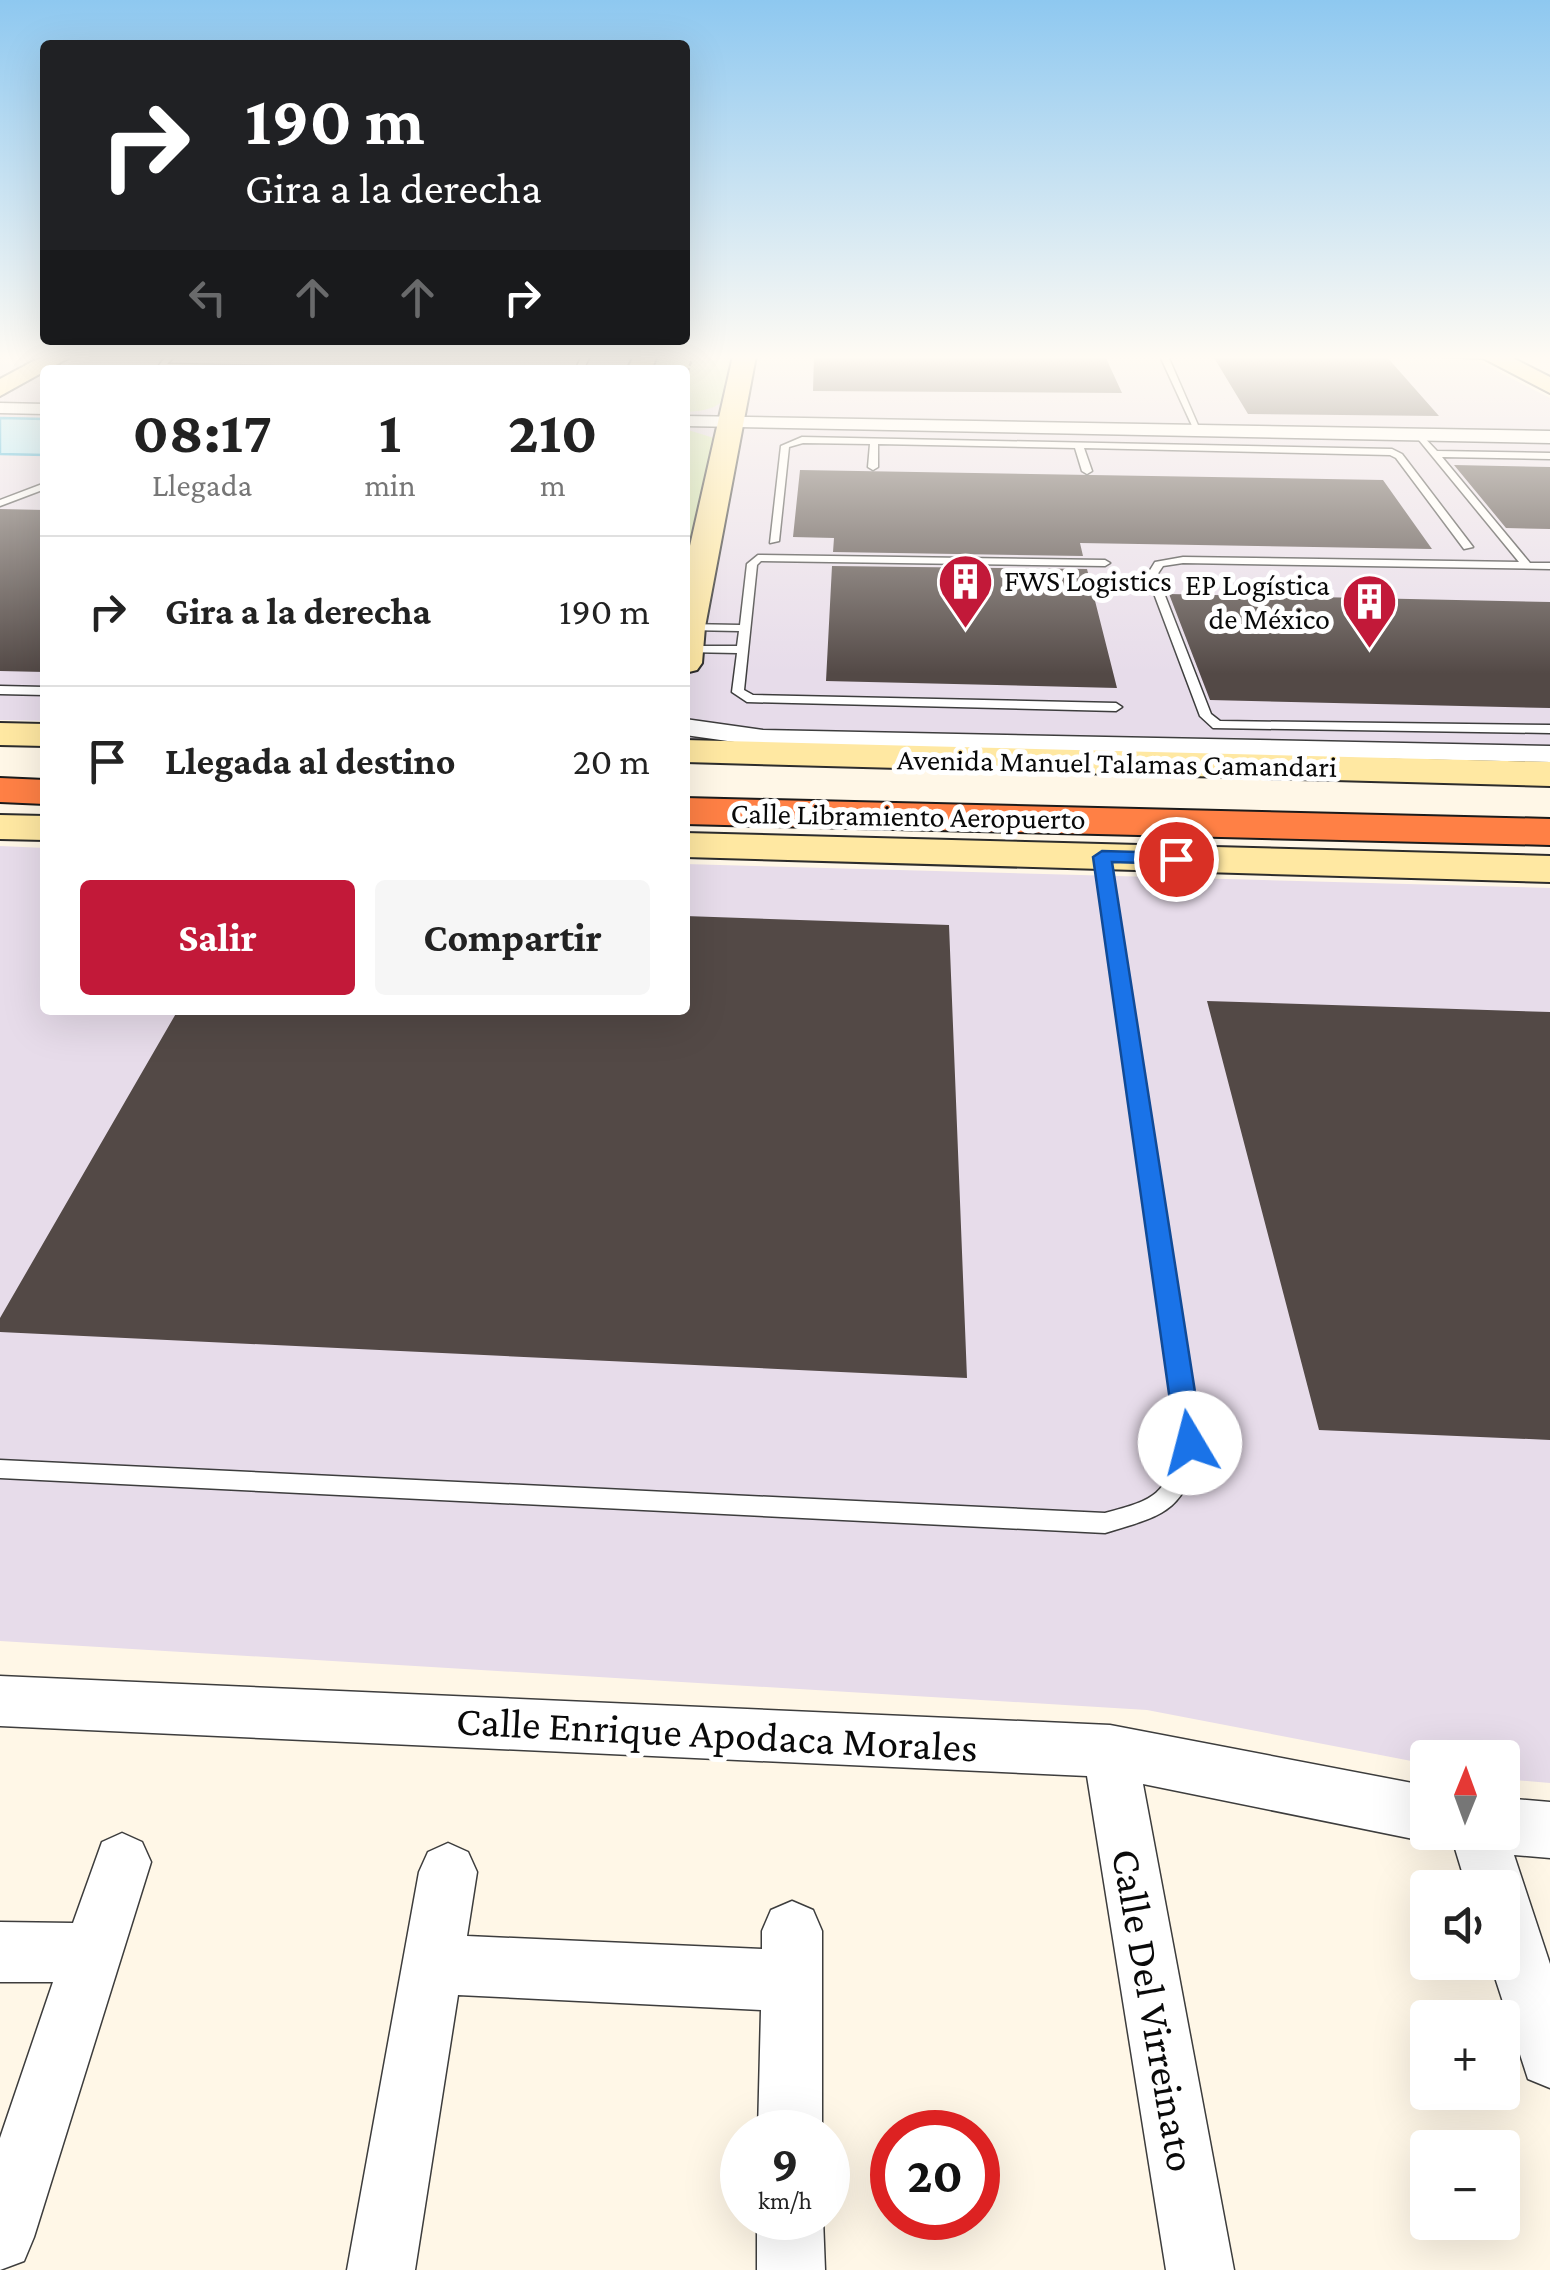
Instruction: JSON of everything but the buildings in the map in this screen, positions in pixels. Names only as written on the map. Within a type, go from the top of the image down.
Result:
[{"type":"highway","points":[[0,760],[40,761]]},
{"type":"highway","name":"Calle Libramiento Aeropuerto","points":[[690,775],[1550,799]]},
{"type":"highway","points":[[0,790],[40,792]]},
{"type":"highway","name":"Calle Libramiento Aeropuerto","points":[[690,810],[1550,832]]},
{"type":"highway","points":[[690,826],[874,816]]},
{"type":"main road","points":[[690,633],[726,462]]},
{"type":"main road","points":[[0,734],[40,735]]},
{"type":"main road","points":[[856,740],[1031,761]]},
{"type":"main road","name":"Avenida Manuel Talamas Camandari","points":[[690,751],[1550,774]]},
{"type":"main road","points":[[0,827],[40,828]]},
{"type":"main road","points":[[690,845],[1550,869]]},
{"type":"street","points":[[690,728],[762,738],[1550,754]]},
{"type":"street","name":"Calle Enrique Apodaca Morales","points":[[0,1702],[1110,1751],[1410,1810]]},
{"type":"street","name":"Calle Del Virreinato","points":[[1110,1751],[1200,2270]]},
{"type":"street","points":[[1520,1828],[1550,1830]]},
{"type":"street","points":[[0,2237],[122,1862]]},
{"type":"street","points":[[381,2270],[448,1872]]},
{"type":"street","points":[[0,1952],[93,1953]]},
{"type":"street","points":[[434,1964],[790,1956],[790,2110]]},
{"type":"street","points":[[1520,1964],[1550,2057]]},
{"type":"street","points":[[790,2240],[790,2270]]},
{"type":"lane","points":[[774,541],[783,462]]},
{"type":"lane","points":[[873,462],[873,467]]},
{"type":"lane","points":[[1084,462],[1087,471]]},
{"type":"lane","points":[[1402,462],[1468,547]]},
{"type":"lane","points":[[1440,462],[1526,565]]},
{"type":"lane","points":[[0,503],[40,488]]},
{"type":"lane","points":[[1105,563],[764,557],[752,564],[738,692],[751,699],[1116,708]]},
{"type":"lane","points":[[1550,566],[1182,560],[1159,564],[1152,575],[1206,716],[1217,725],[1550,730]]},
{"type":"lane","points":[[690,646],[747,628]]},
{"type":"lane","points":[[690,647],[744,650]]},
{"type":"lane","points":[[0,690],[40,691]]},
{"type":"lane","points":[[0,1469],[1104,1523],[1158,1508],[1180,1482],[1190,1443],[1102,857]]},
{"type":"shaded area","points":[[0,462],[40,462],[40,721],[0,720]]},
{"type":"shaded area","points":[[690,462],[1550,462],[1550,764],[690,741]]},
{"type":"shaded area","points":[[0,846],[40,848],[40,1015],[690,1015],[690,864],[1550,888],[1550,1783],[1520,1780],[1520,1740],[1410,1740],[1410,1761],[1147,1710],[0,1641]]},
{"type":"green space","points":[[690,462],[712,462],[690,562]]},
{"type":"place","name":"FWS Logistics","points":[[965,630]]},
{"type":"place","name":"EP Logística de México","points":[[1369,651]]},
{"type":"route","points":[[1176,859],[1102,857],[1190,1443]]}]
